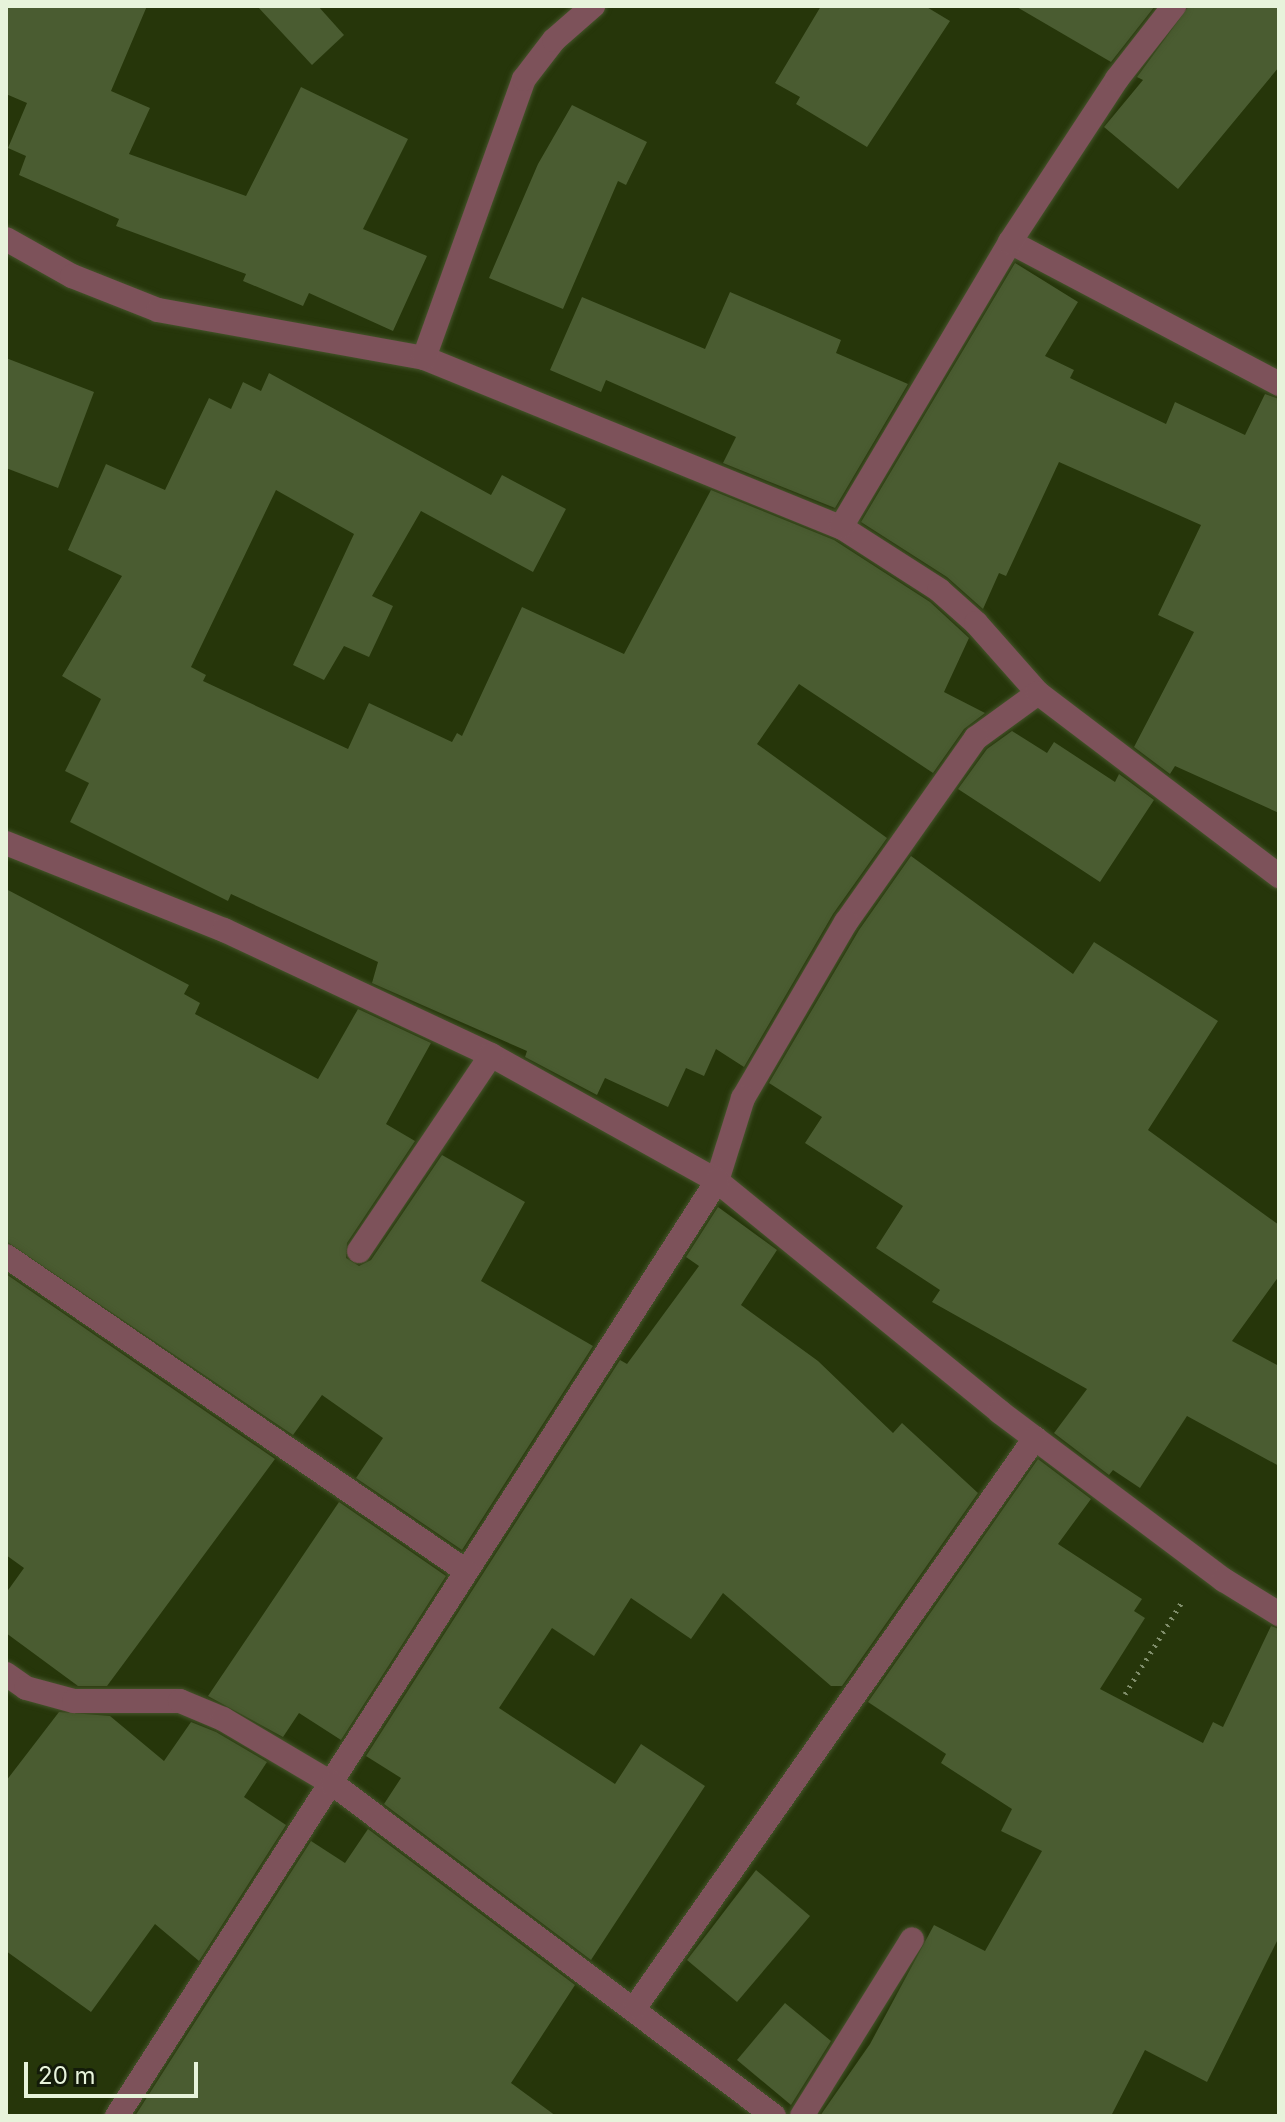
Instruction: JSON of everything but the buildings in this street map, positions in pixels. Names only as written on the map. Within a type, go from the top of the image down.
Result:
[{"type":"street","points":[[841,527],[1010,242],[1117,79],[1174,6]]},
{"type":"street","points":[[424,358],[524,79],[590,7]]},
{"type":"street","points":[[6,239],[72,276],[158,310],[424,358],[841,527],[939,590],[1038,693],[1279,876]]},
{"type":"street","points":[[1010,242],[1279,384]]},
{"type":"street","points":[[117,2116],[333,1784],[717,1181],[743,1098],[846,922],[976,738],[1038,693]]},
{"type":"street","points":[[6,843],[224,930],[491,1055],[717,1181],[1035,1438],[1204,1565],[1279,1614]]},
{"type":"street","points":[[359,1251],[491,1055]]},
{"type":"street","points":[[6,1256],[466,1571]]},
{"type":"street","points":[[636,2006],[1035,1438]]},
{"type":"street","points":[[6,1674],[26,1688],[74,1701],[195,1706],[333,1784],[636,2006],[774,2116]]},
{"type":"street","points":[[802,2116],[912,1939]]},
{"type":"path","points":[[1125,1694],[1204,1565]]}]
